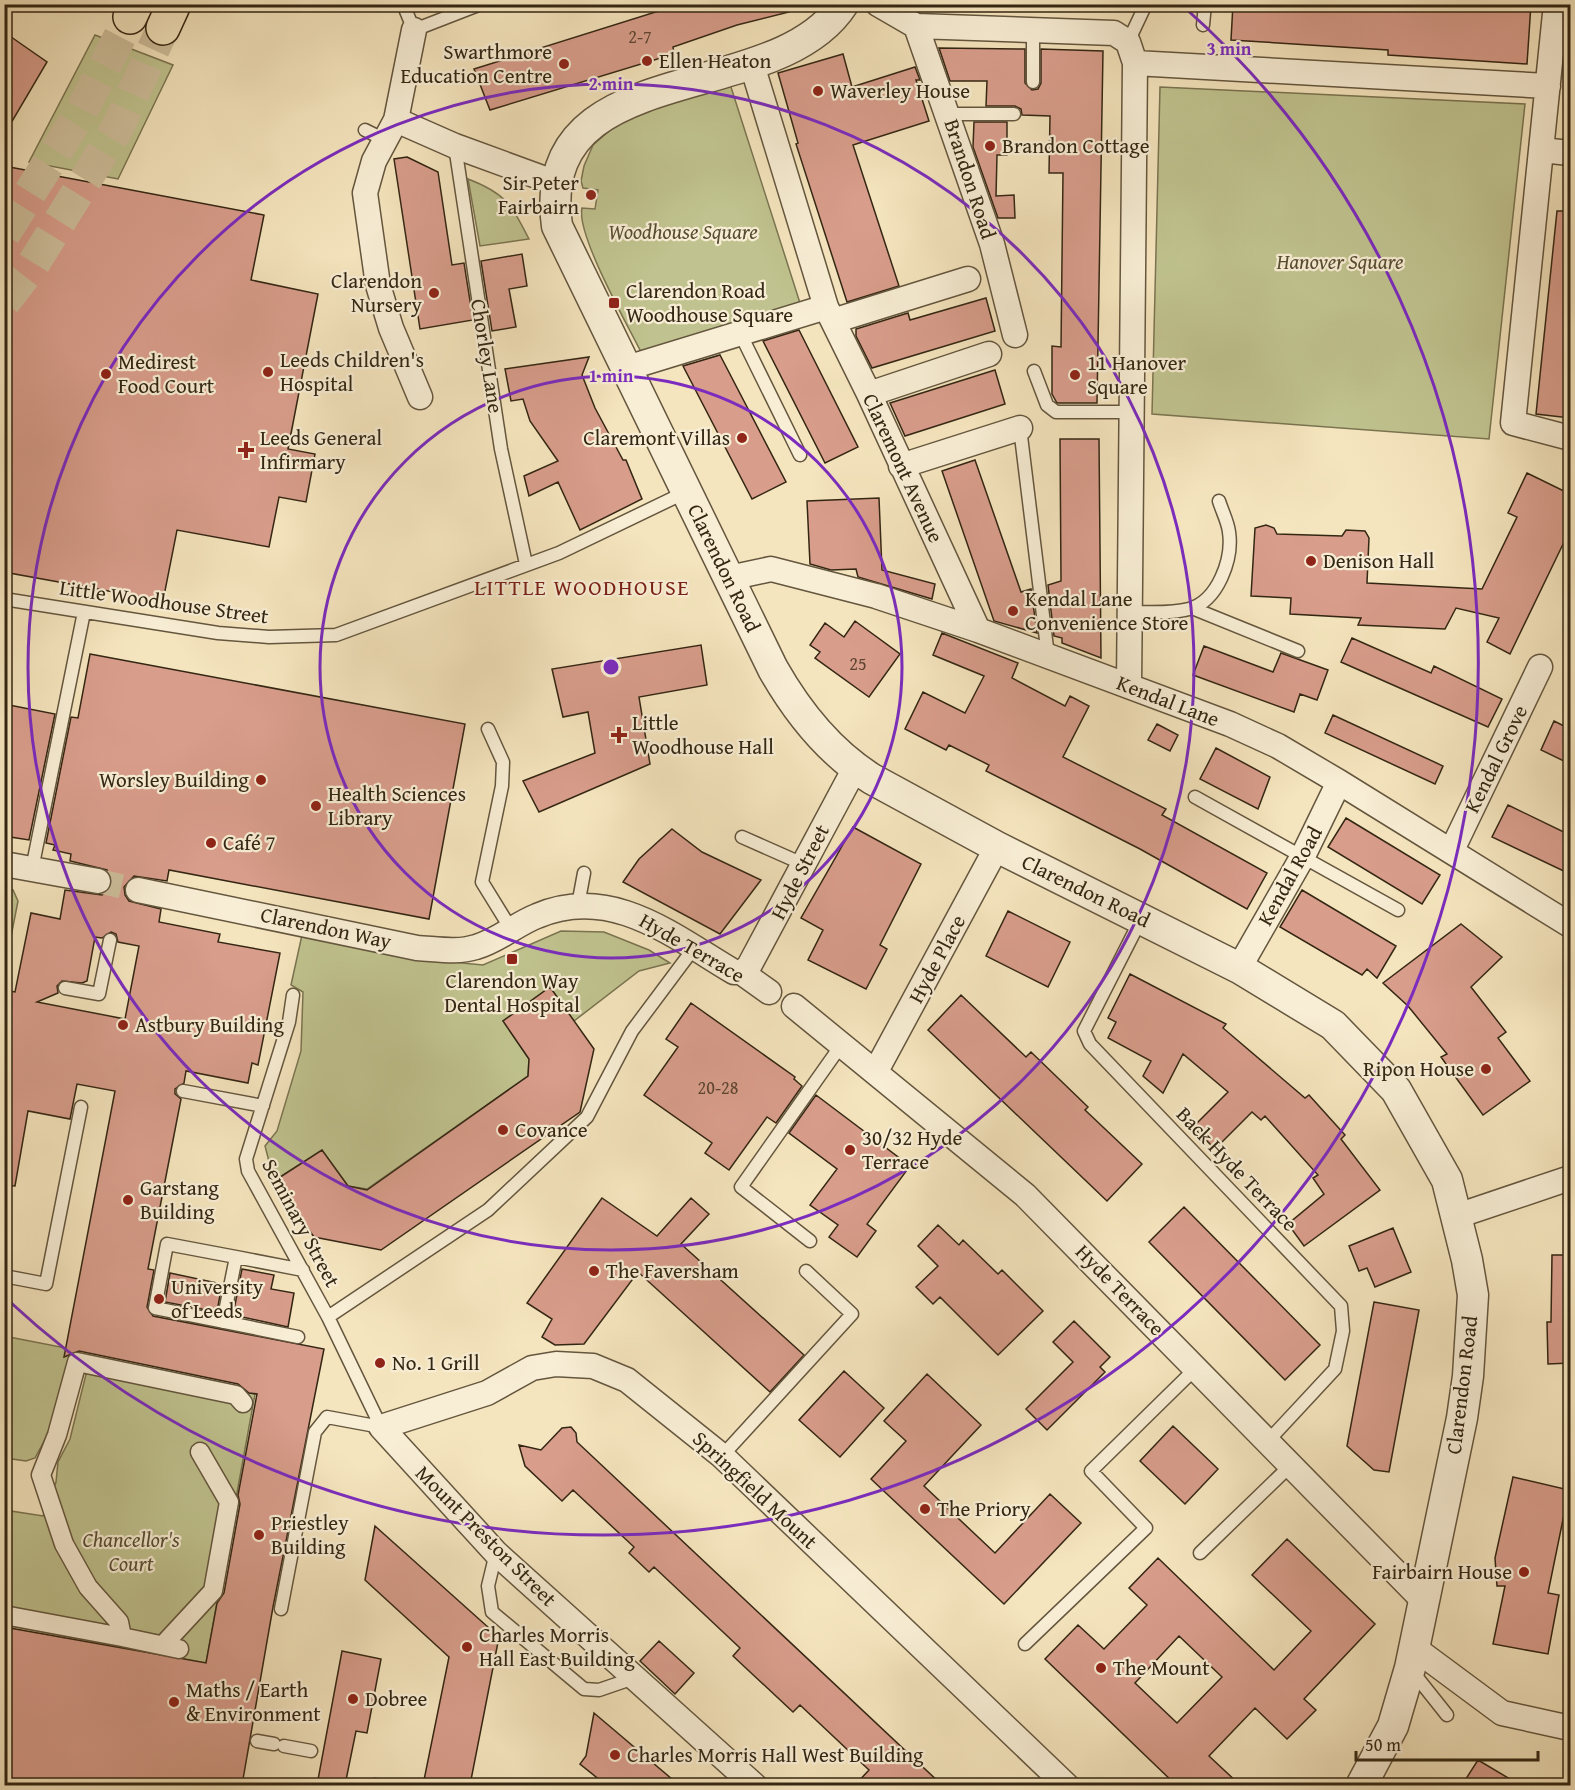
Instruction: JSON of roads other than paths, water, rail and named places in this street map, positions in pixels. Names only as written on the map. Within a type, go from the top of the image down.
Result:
[{"type":"street","points":[[382,130],[455,146],[556,183],[570,147],[601,117],[626,103],[752,65],[806,42],[822,29],[843,4]]},
{"type":"street","points":[[878,4],[916,26],[1033,28],[1113,33],[1132,52],[1548,86]]},
{"type":"street","points":[[1556,4],[1513,423],[1570,438]]},
{"type":"street","name":"Brandon Road","points":[[916,26],[949,114],[992,244],[1015,335]]},
{"type":"street","points":[[414,30],[382,130],[365,193],[378,285],[391,328],[420,397]]},
{"type":"street","points":[[1129,686],[1132,52]]},
{"type":"street","points":[[752,65],[829,314]]},
{"type":"street","points":[[1542,150],[1570,153]]},
{"type":"street","name":"Clarendon Road","points":[[556,183],[557,226],[586,290],[792,702],[817,734],[855,768],[997,847],[1239,968],[1333,1025],[1396,1090],[1447,1180],[1473,1295],[1469,1366],[1462,1418],[1411,1658],[1393,1726],[1361,1785]]},
{"type":"street","points":[[627,368],[740,333],[829,314],[968,279]]},
{"type":"street","name":"Claremont Avenue","points":[[829,314],[869,394],[978,630]]},
{"type":"street","points":[[869,394],[989,354]]},
{"type":"street","points":[[901,466],[1020,428]]},
{"type":"street","name":"Kendal Lane","points":[[729,578],[771,569],[876,596],[978,630],[1230,724],[1278,747],[1339,782],[1452,850],[1499,884],[1570,926]]},
{"type":"street","name":"Kendal Grove","points":[[1452,850],[1540,667]]},
{"type":"street","name":"Hyde Street","points":[[741,972],[748,968],[855,768]]},
{"type":"street","name":"Kendal Road","points":[[1239,968],[1303,856],[1339,782]]},
{"type":"street","name":"Hyde Place","points":[[876,1071],[997,847]]},
{"type":"street","points":[[4,864],[98,881]]},
{"type":"street","name":"Clarendon Way","points":[[138,890],[417,948],[452,951],[476,948],[511,929]]},
{"type":"street","name":"Hyde Terrace","points":[[511,929],[538,915],[578,905],[608,907],[641,916],[734,972],[741,972],[769,992]]},
{"type":"street","name":"Hyde Terrace","points":[[794,1006],[1025,1195],[1269,1440],[1423,1600]]},
{"type":"street","points":[[1456,1216],[1570,1178]]},
{"type":"street","points":[[122,1637],[119,1622],[98,1602],[71,1557],[58,1530],[42,1480],[42,1466],[57,1435],[77,1362],[236,1395],[243,1403]]},
{"type":"street","name":"Springfield Mount","points":[[381,1427],[487,1393],[532,1368],[556,1364],[593,1366],[627,1380],[723,1456],[1067,1785]]},
{"type":"street","name":"Mount Preston Street","points":[[381,1427],[496,1553],[634,1678],[743,1782]]},
{"type":"street","points":[[4,1615],[171,1647],[213,1591],[229,1502],[200,1452]]},
{"type":"street","points":[[1411,1658],[1502,1713],[1570,1728]]},
{"type":"lane","points":[[403,4],[414,30],[481,4]]},
{"type":"lane","points":[[1132,52],[1146,4]]},
{"type":"lane","points":[[1203,25],[1205,4]]},
{"type":"lane","points":[[1033,28],[1033,82]]},
{"type":"lane","points":[[949,114],[1014,114]]},
{"type":"lane","name":"Chorley Lane","points":[[455,146],[501,449],[526,564]]},
{"type":"lane","points":[[740,333],[800,455]]},
{"type":"lane","points":[[1034,371],[1047,405],[1056,412],[1132,412]]},
{"type":"lane","points":[[1020,428],[1048,656]]},
{"type":"lane","name":"Little Woodhouse Street","points":[[4,599],[218,633],[269,637],[336,634],[594,538],[687,492]]},
{"type":"lane","points":[[1130,612],[1170,612],[1192,608],[1208,598],[1221,580],[1226,561],[1229,533],[1219,501]]},
{"type":"lane","points":[[1192,608],[1298,651]]},
{"type":"lane","points":[[32,870],[84,612]]},
{"type":"lane","points":[[488,729],[503,762],[502,786],[482,882],[511,929]]},
{"type":"lane","points":[[1195,797],[1398,910]]},
{"type":"lane","points":[[742,837],[803,864]]},
{"type":"lane","points":[[578,905],[584,873]]},
{"type":"lane","name":"Back Hyde Terrace","points":[[1141,918],[1084,1030],[1090,1044],[1341,1306],[1343,1331],[1335,1369],[1269,1440]]},
{"type":"lane","points":[[66,988],[99,994],[110,940]]},
{"type":"lane","points":[[328,1317],[488,1210],[587,1117],[633,1031],[694,948]]},
{"type":"lane","name":"Seminary Street","points":[[293,995],[289,1022],[246,1158],[248,1171],[328,1317],[381,1427]]},
{"type":"lane","points":[[810,1241],[741,1187],[842,1044]]},
{"type":"lane","points":[[183,1091],[263,1106]]},
{"type":"lane","points":[[4,1276],[46,1284],[81,1107]]},
{"type":"lane","points":[[298,1337],[155,1308],[167,1244],[303,1270]]},
{"type":"lane","points":[[223,1322],[236,1257]]},
{"type":"lane","points":[[723,1456],[852,1314],[806,1271]]},
{"type":"lane","points":[[1025,1644],[1146,1528],[1091,1471],[1196,1368]]},
{"type":"lane","points":[[281,1609],[315,1432],[327,1417],[381,1427]]},
{"type":"lane","points":[[1200,1553],[1292,1464]]},
{"type":"lane","points":[[496,1553],[488,1586],[492,1612],[584,1689],[599,1690],[634,1678]]},
{"type":"lane","points":[[1411,1658],[1447,1715]]},
{"type":"lane","points":[[257,1741],[311,1751]]},
{"type":"tunnel","points":[[4,234],[82,110],[130,17]]},
{"type":"tunnel","points":[[4,302],[32,266],[117,129],[163,28]]},
{"type":"tunnel","points":[[98,881],[138,890]]},
{"type":"place","name":"Ellen Heaton","points":[[647,61]]},
{"type":"place","name":"Swarthmore Education Centre","points":[[564,64]]},
{"type":"place","name":"Waverley House","points":[[818,91]]},
{"type":"place","name":"Brandon Cottage","points":[[990,146]]},
{"type":"place","name":"Sir Peter Fairbairn","points":[[591,195]]},
{"type":"place","name":"Clarendon Nursery","points":[[434,293]]},
{"type":"place","name":"Clarendon Road Woodhouse Square","points":[[614,303]]},
{"type":"place","name":"Leeds Children's Hospital","points":[[268,372]]},
{"type":"place","name":"Medirest Food Court","points":[[106,374]]},
{"type":"place","name":"11 Hanover Square","points":[[1075,375]]},
{"type":"place","name":"Claremont Villas","points":[[742,438]]},
{"type":"place","name":"Leeds General Infirmary","points":[[246,450]]},
{"type":"place","name":"Denison Hall","points":[[1311,561]]},
{"type":"place","name":"Kendal Lane Convenience Store","points":[[1013,611]]},
{"type":"place","name":"Little Woodhouse Hall","points":[[619,735]]},
{"type":"place","name":"Worsley Building","points":[[261,780]]},
{"type":"place","name":"Health Sciences Library","points":[[316,806]]},
{"type":"place","name":"Café 7","points":[[211,843]]},
{"type":"place","name":"Clarendon Way Dental Hospital","points":[[512,959]]},
{"type":"place","name":"Astbury Building","points":[[123,1025]]},
{"type":"place","name":"Ripon House","points":[[1486,1069]]},
{"type":"place","name":"Covance","points":[[503,1130]]},
{"type":"place","name":"30/32 Hyde Terrace","points":[[850,1150]]},
{"type":"place","name":"Garstang Building","points":[[128,1200]]},
{"type":"place","name":"The Faversham","points":[[594,1271]]},
{"type":"place","name":"University of Leeds","points":[[159,1299]]},
{"type":"place","name":"No. 1 Grill","points":[[380,1363]]},
{"type":"place","name":"The Priory","points":[[925,1509]]},
{"type":"place","name":"Priestley Building","points":[[259,1535]]},
{"type":"place","name":"Fairbairn House","points":[[1524,1572]]},
{"type":"place","name":"Charles Morris Hall East Building","points":[[467,1647]]},
{"type":"place","name":"The Mount","points":[[1101,1668]]},
{"type":"place","name":"Dobree","points":[[353,1699]]},
{"type":"place","name":"Maths / Earth & Environment","points":[[174,1702]]},
{"type":"place","name":"Charles Morris Hall West Building","points":[[615,1755]]},
{"type":"district","name":"LITTLE WOODHOUSE","points":[[582,587]]},
{"type":"park label","name":"Woodhouse Square","points":[[683,232]]},
{"type":"park label","name":"Hanover Square","points":[[1340,262]]},
{"type":"park label","name":"Chancellor's Court","points":[[131,1552]]}]
